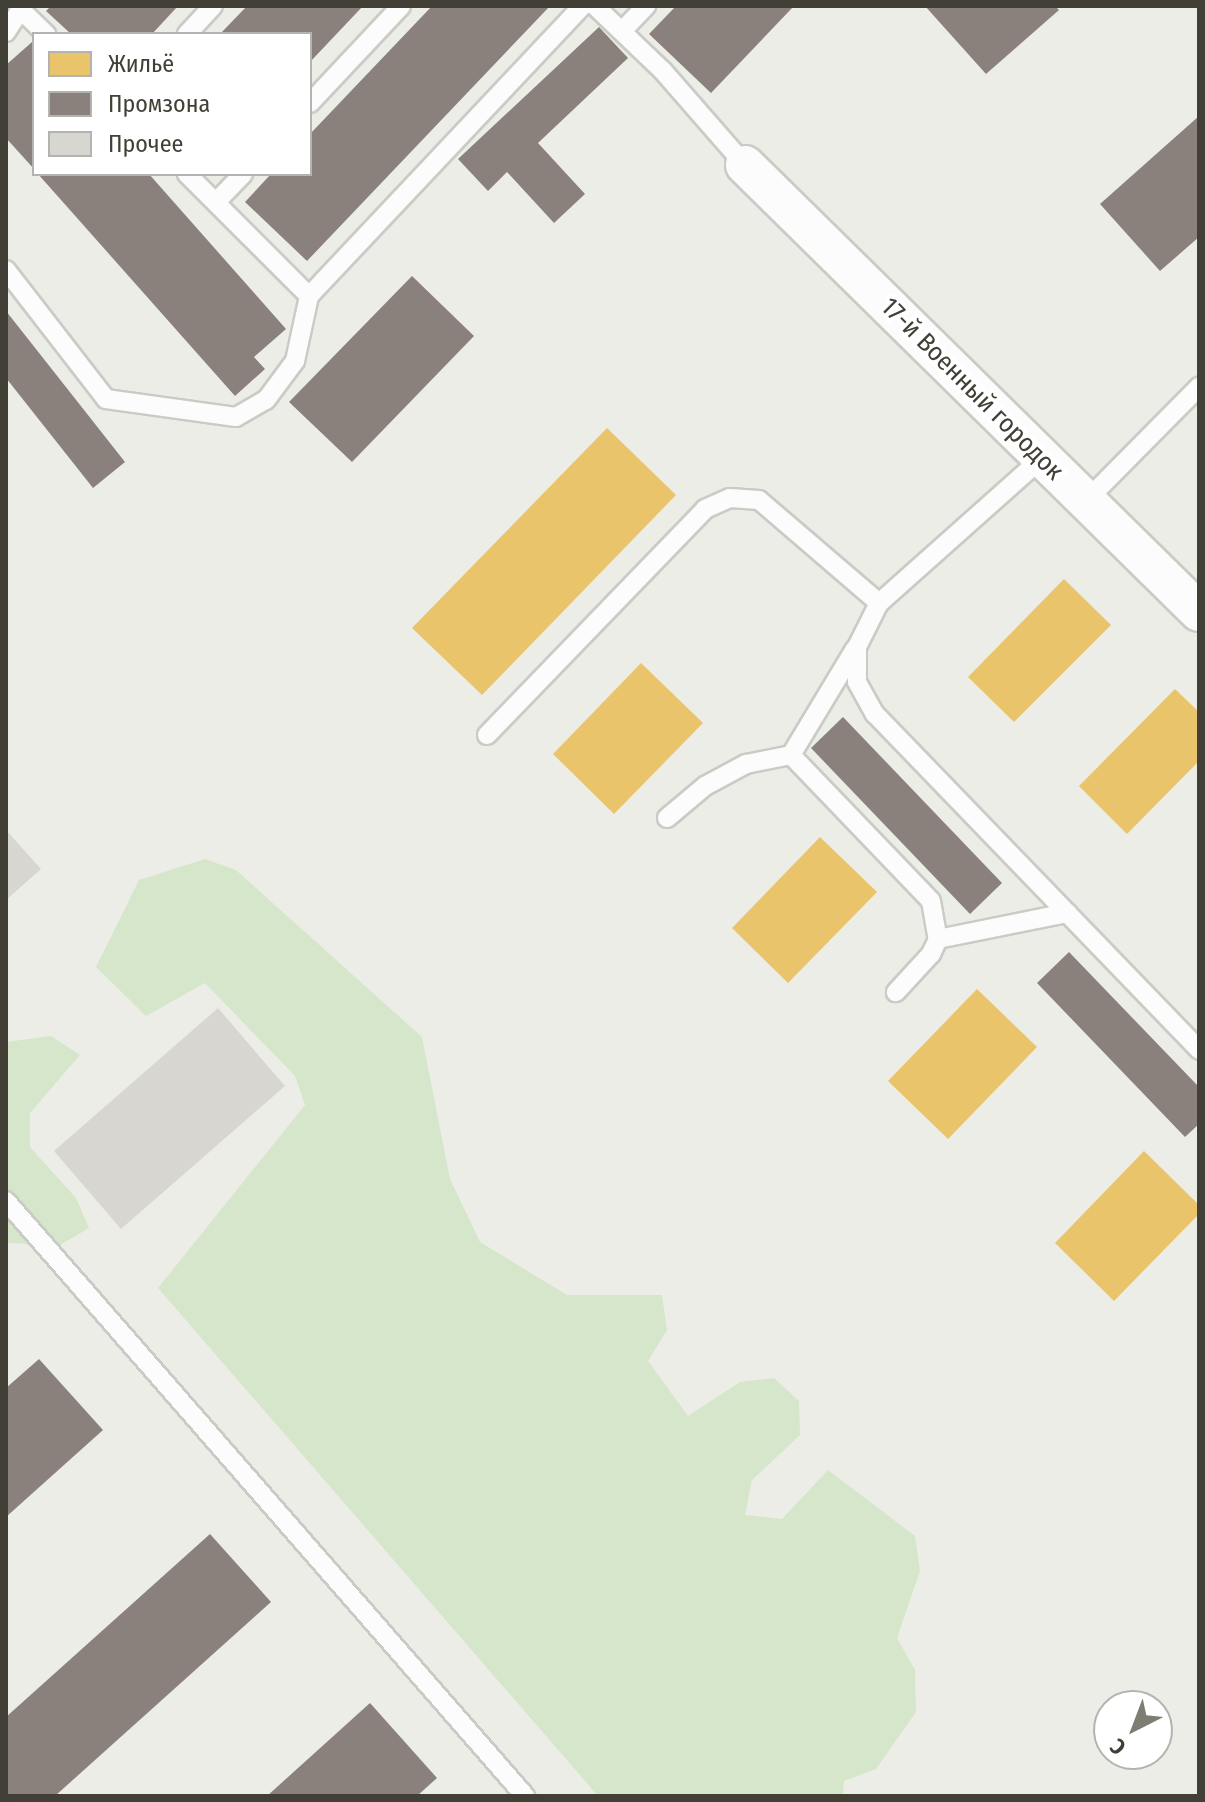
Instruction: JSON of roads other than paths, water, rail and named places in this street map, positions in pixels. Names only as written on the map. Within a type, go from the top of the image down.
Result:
[{"type":"street","name":"17-й Военный городок","points":[[745,165],[1199,612]]},
{"type":"lane","points":[[189,32],[213,6]]},
{"type":"lane","points":[[312,101],[401,6]]},
{"type":"lane","points":[[6,270],[106,399],[236,417],[266,400],[295,361],[309,296],[582,6]]},
{"type":"lane","points":[[595,6],[622,31],[745,165]]},
{"type":"lane","points":[[622,31],[646,6]]},
{"type":"lane","points":[[6,32],[22,8],[44,32]]},
{"type":"lane","points":[[189,176],[309,296]]},
{"type":"lane","points":[[216,202],[241,176]]},
{"type":"lane","points":[[1086,501],[1199,387]]},
{"type":"lane","points":[[667,818],[705,786],[746,764],[791,755],[857,647],[879,603],[1042,458]]},
{"type":"lane","points":[[487,735],[705,509],[730,498],[759,500],[879,603]]},
{"type":"lane","points":[[857,647],[857,682],[875,714],[1199,1050]]},
{"type":"lane","points":[[791,755],[931,901],[938,939],[931,954],[896,992]]},
{"type":"lane","points":[[938,939],[1067,913]]},
{"type":"lane","points":[[6,1201],[525,1796]]}]
